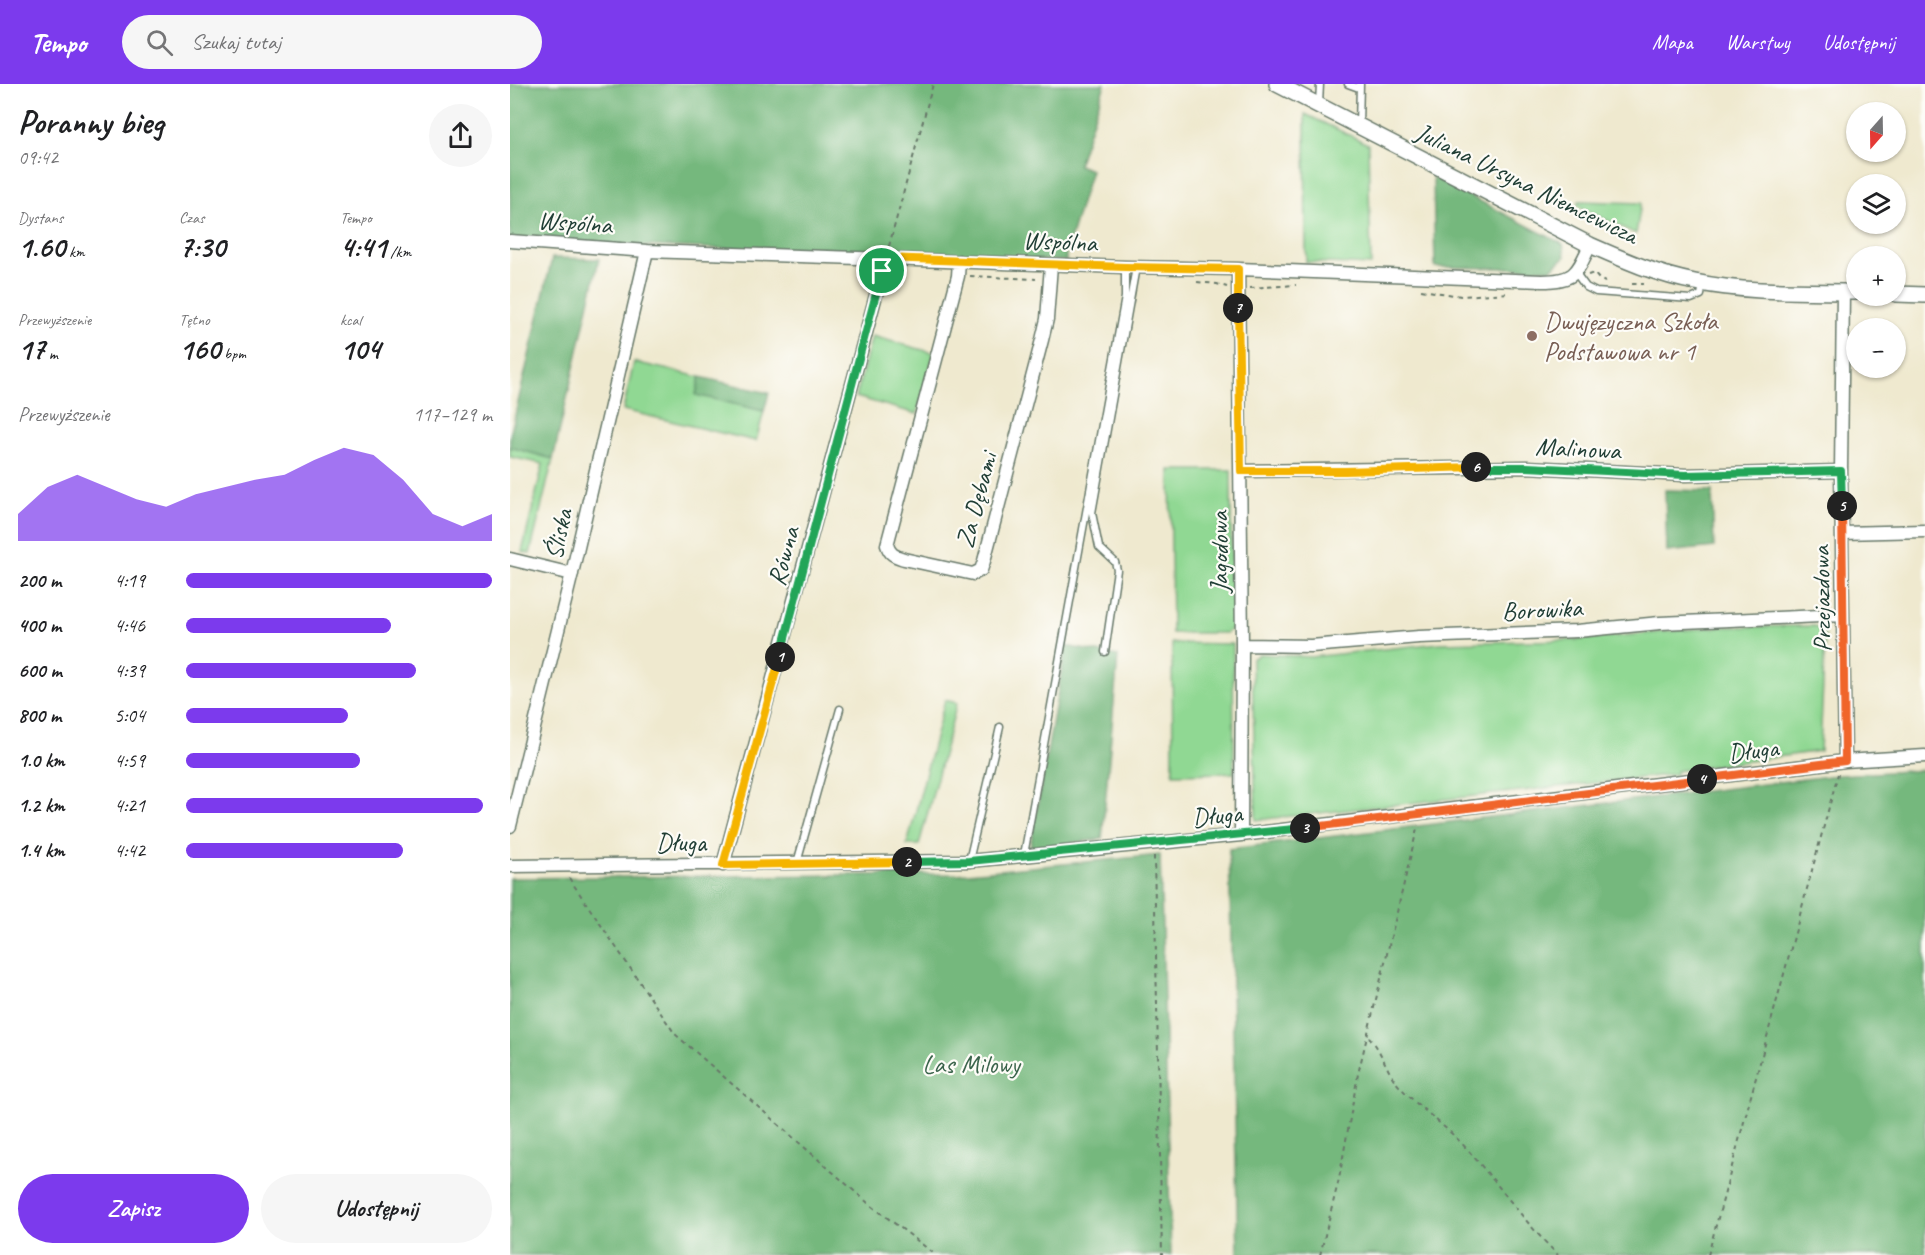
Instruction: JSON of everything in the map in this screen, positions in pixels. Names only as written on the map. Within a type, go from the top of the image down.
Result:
[{"type":"street","name":"Juliana Ursyna Niemcewicza","points":[[1277,84],[1590,245],[1661,273],[1703,284],[1767,290],[1846,292]]},
{"type":"street","name":"Wspólna","points":[[510,241],[647,250],[1542,281],[1562,280],[1575,272]]},
{"type":"street","points":[[1575,272],[1590,245]]},
{"type":"street","name":"Śliska","points":[[510,826],[572,574],[647,250]]},
{"type":"street","name":"Równa","points":[[723,865],[886,258]]},
{"type":"street","name":"Za Dębami","points":[[959,261],[958,276],[887,545],[893,556],[973,574],[981,570],[984,561],[1042,340],[1049,300],[1051,265]]},
{"type":"street","name":"Jagodowa","points":[[1238,269],[1242,645],[1241,835]]},
{"type":"street","points":[[1906,294],[1925,295]]},
{"type":"street","name":"Przejazdowa","points":[[1845,761],[1841,471],[1849,306]]},
{"type":"street","name":"Malinowa","points":[[1241,471],[1527,467],[1685,475],[1841,471]]},
{"type":"street","points":[[1842,533],[1925,531]]},
{"type":"street","points":[[510,560],[572,574]]},
{"type":"street","name":"Borowika","points":[[1242,645],[1311,646],[1419,637],[1576,631],[1660,623],[1843,615]]},
{"type":"street","name":"Długa","points":[[510,866],[969,861],[1241,835],[1845,761],[1925,756]]},
{"type":"lane","points":[[1319,105],[1320,84]]},
{"type":"lane","points":[[1348,84],[1359,86],[1359,126]]},
{"type":"lane","points":[[1105,652],[1118,570],[1114,562],[1099,547],[1092,513],[1130,267]]},
{"type":"lane","points":[[1024,856],[1130,267]]},
{"type":"lane","points":[[1575,272],[1586,287],[1596,292],[1691,299],[1701,295],[1703,284]]},
{"type":"lane","points":[[797,863],[840,710]]},
{"type":"lane","points":[[969,861],[1000,727]]},
{"type":"path","points":[[886,258],[933,84]]},
{"type":"path","points":[[1243,288],[1297,285]]},
{"type":"path","points":[[1420,290],[1461,296],[1514,293]]},
{"type":"path","points":[[1708,1255],[1838,775],[1845,761]]},
{"type":"path","points":[[1320,1255],[1339,1179],[1358,1074],[1421,814]]},
{"type":"path","points":[[1154,843],[1162,1255]]},
{"type":"path","points":[[559,864],[675,1034],[868,1203],[936,1255]]},
{"type":"path","points":[[1368,1036],[1378,1046],[1386,1068],[1399,1087],[1466,1147],[1523,1217],[1558,1255]]},
{"type":"green space","points":[[510,84],[1105,84],[1078,165],[1091,170],[1066,253],[1066,261],[510,241]]},
{"type":"green space","points":[[1305,114],[1368,144],[1371,265],[1306,262]]},
{"type":"green space","points":[[1433,177],[1563,244],[1565,257],[1551,269],[1435,267]]},
{"type":"green space","points":[[1579,201],[1641,203],[1636,234],[1577,206]]},
{"type":"green space","points":[[552,258],[599,259],[553,459],[510,447],[510,436]]},
{"type":"green space","points":[[872,336],[934,353],[917,414],[856,397]]},
{"type":"green space","points":[[634,362],[700,377],[696,395],[764,411],[756,441],[623,410]]},
{"type":"green space","points":[[700,377],[769,393],[764,411],[696,395]]},
{"type":"green space","points":[[510,447],[553,459],[530,554],[522,552],[543,464],[510,457]]},
{"type":"green space","points":[[1170,470],[1231,470],[1232,628],[1226,633],[1172,633]]},
{"type":"green space","points":[[1665,490],[1712,491],[1714,547],[1667,552]]},
{"type":"green space","points":[[1815,626],[1825,635],[1820,751],[1676,771],[1676,774],[1256,820],[1252,659],[1260,654],[1311,657],[1440,643],[1576,640],[1717,627]]},
{"type":"green space","points":[[1172,643],[1233,644],[1234,773],[1173,774]]},
{"type":"green space","points":[[1066,646],[1118,656],[1102,839],[1030,848]]},
{"type":"green space","points":[[945,700],[957,703],[919,845],[907,845]]},
{"type":"green space","points":[[1925,770],[1925,1255],[1238,1255],[1229,849],[1838,775]]},
{"type":"green space","name":"Las Milowy","points":[[1160,855],[1171,1255],[510,1255],[510,878],[957,874]]},
{"type":"place","name":"Dwujęzyczna Szkoła Podstawowa nr 1","points":[[1532,336]]},
{"type":"route","points":[[886,258],[1238,269],[1241,471],[1527,467],[1685,475],[1841,471],[1845,761],[1241,835],[969,861],[723,865],[882,271],[886,258]]}]
